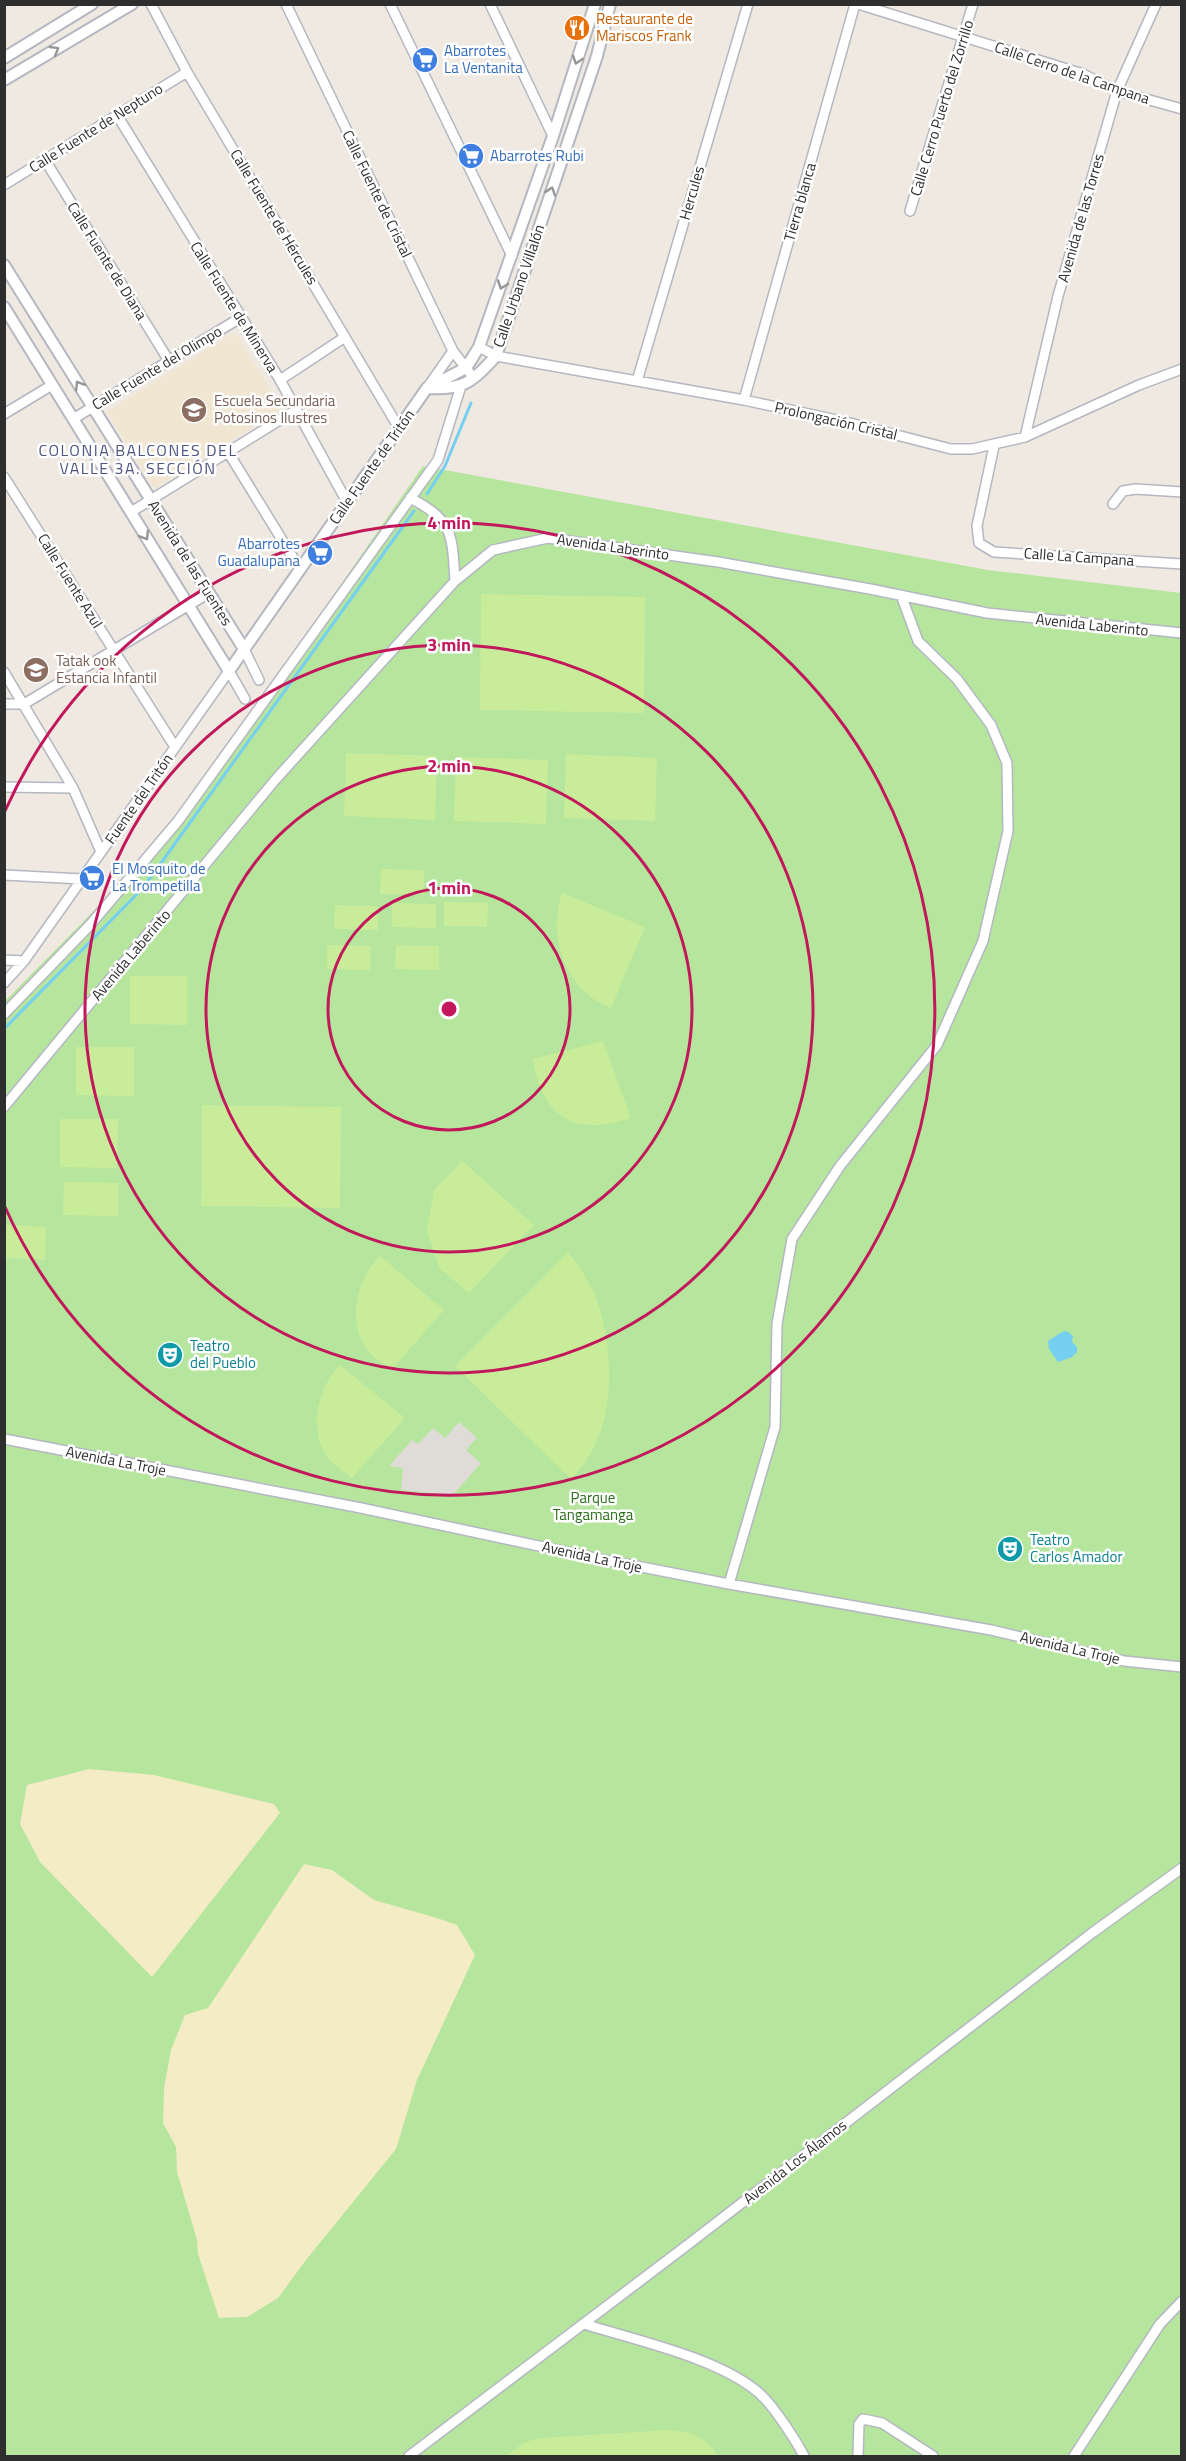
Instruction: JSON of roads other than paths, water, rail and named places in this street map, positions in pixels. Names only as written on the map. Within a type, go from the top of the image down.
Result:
[{"type":"street","points":[[22,69],[9,55],[92,4]]},
{"type":"street","points":[[4,80],[132,4]]},
{"type":"street","name":"Calle Fuente de Hércules","points":[[151,4],[187,72],[399,428]]},
{"type":"street","name":"Calle Fuente de Cristal","points":[[286,4],[453,351],[475,380]]},
{"type":"street","points":[[390,4],[512,256]]},
{"type":"street","points":[[490,4],[553,136]]},
{"type":"street","name":"Hercules","points":[[637,381],[748,4]]},
{"type":"street","points":[[857,4],[962,37]]},
{"type":"street","name":"Tierra blanca","points":[[744,400],[857,4]]},
{"type":"street","name":"Calle Cerro Puerto del Zorrillo","points":[[910,211],[973,4]]},
{"type":"street","name":"Avenida de las Torres","points":[[1025,437],[1059,296],[1117,91],[1156,4]]},
{"type":"street","name":"Calle Urbano Villalón","points":[[466,368],[479,347],[553,136],[603,6]]},
{"type":"street","name":"Calle Urbano Villalón","points":[[427,388],[446,389],[475,380],[496,356],[597,56],[603,6]]},
{"type":"street","name":"Calle Cerro de la Campana","points":[[962,37],[1083,74],[1117,91],[1182,109]]},
{"type":"street","name":"Calle Fuente de Neptuno","points":[[4,185],[187,72]]},
{"type":"street","name":"Calle Fuente de Minerva","points":[[117,115],[280,380],[347,502]]},
{"type":"street","name":"Calle Fuente de Diana","points":[[45,160],[169,361]]},
{"type":"street","name":"Avenida de las Fuentes","points":[[4,265],[244,649],[259,680]]},
{"type":"street","name":"Avenida de las Fuentes","points":[[4,307],[245,699]]},
{"type":"street","name":"Calle Fuente del Olimpo","points":[[73,419],[240,318]]},
{"type":"street","points":[[280,380],[345,337]]},
{"type":"street","name":"Prolongación Cristal","points":[[479,347],[496,356],[744,400],[846,422],[951,449],[994,446],[1025,437],[1139,385],[1182,369]]},
{"type":"street","name":"Calle Fuente de Tritón","points":[[229,671],[453,351]]},
{"type":"street","points":[[427,388],[466,368]]},
{"type":"street","points":[[4,414],[52,385]]},
{"type":"street","points":[[4,1014],[90,925],[171,830],[438,460],[461,386]]},
{"type":"street","points":[[131,512],[296,410]]},
{"type":"street","name":"Calle La Campana","points":[[994,446],[976,526],[979,543],[994,552],[1182,564]]},
{"type":"street","points":[[228,452],[300,569]]},
{"type":"street","name":"Calle Fuente Azul","points":[[4,477],[175,747]]},
{"type":"street","points":[[1113,504],[1123,491],[1136,489],[1182,492]]},
{"type":"street","points":[[410,498],[441,516],[447,526],[455,581]]},
{"type":"street","name":"Avenida Laberinto","points":[[4,1107],[276,779],[455,581],[493,550],[548,538],[718,562],[987,614],[1182,633]]},
{"type":"street","points":[[4,705],[24,704],[209,593]]},
{"type":"street","points":[[729,1584],[775,1427],[777,1324],[792,1239],[840,1166],[937,1045],[982,941],[1008,831],[1007,763],[991,725],[957,679],[918,641],[901,596]]},
{"type":"street","name":"Fuente del Tritón","points":[[4,983],[24,961],[229,671]]},
{"type":"street","points":[[4,672],[73,788],[101,852]]},
{"type":"street","points":[[4,787],[73,788]]},
{"type":"street","points":[[4,875],[82,879]]},
{"type":"street","points":[[4,960],[24,961]]},
{"type":"street","name":"Avenida La Troje","points":[[4,1439],[361,1508],[729,1584],[992,1630],[1124,1661],[1182,1667]]},
{"type":"street","name":"Avenida Los Álamos","points":[[409,2457],[1092,1933],[1182,1868]]},
{"type":"street","points":[[1074,2457],[1160,2324],[1182,2301]]},
{"type":"street","points":[[584,2324],[679,2353],[721,2369],[759,2393],[784,2425],[804,2457]]},
{"type":"street","points":[[858,2457],[859,2424],[863,2419],[882,2423],[933,2457]]},
{"type":"water","points":[[1067,1331],[1073,1336],[1072,1342],[1077,1347],[1077,1352],[1072,1357],[1058,1362],[1049,1349],[1048,1341]]},
{"type":"waterway","points":[[427,494],[445,466],[471,403]]},
{"type":"waterway","points":[[4,1029],[143,888],[414,511]]},
{"type":"place","name":"Restaurante de Mariscos Frank","points":[[577,28]]},
{"type":"place","name":"Abarrotes La Ventanita","points":[[425,60]]},
{"type":"place","name":"Abarrotes Rubi","points":[[471,156]]},
{"type":"place","name":"Escuela Secundaria Potosinos Ilustres","points":[[194,410]]},
{"type":"place","name":"Abarrotes Guadalupana","points":[[320,553]]},
{"type":"place","name":"Tatak ook Estancia Infantil","points":[[36,670]]},
{"type":"place","name":"El Mosquito de La Trompetilla","points":[[92,878]]},
{"type":"place","name":"Teatro del Pueblo","points":[[170,1355]]},
{"type":"place","name":"Teatro Carlos Amador","points":[[1010,1549]]},
{"type":"district","name":"COLONIA BALCONES DEL VALLE 3A. SECCIÓN","points":[[138,459]]},
{"type":"park label","name":"Parque Tangamanga","points":[[593,1506]]}]
